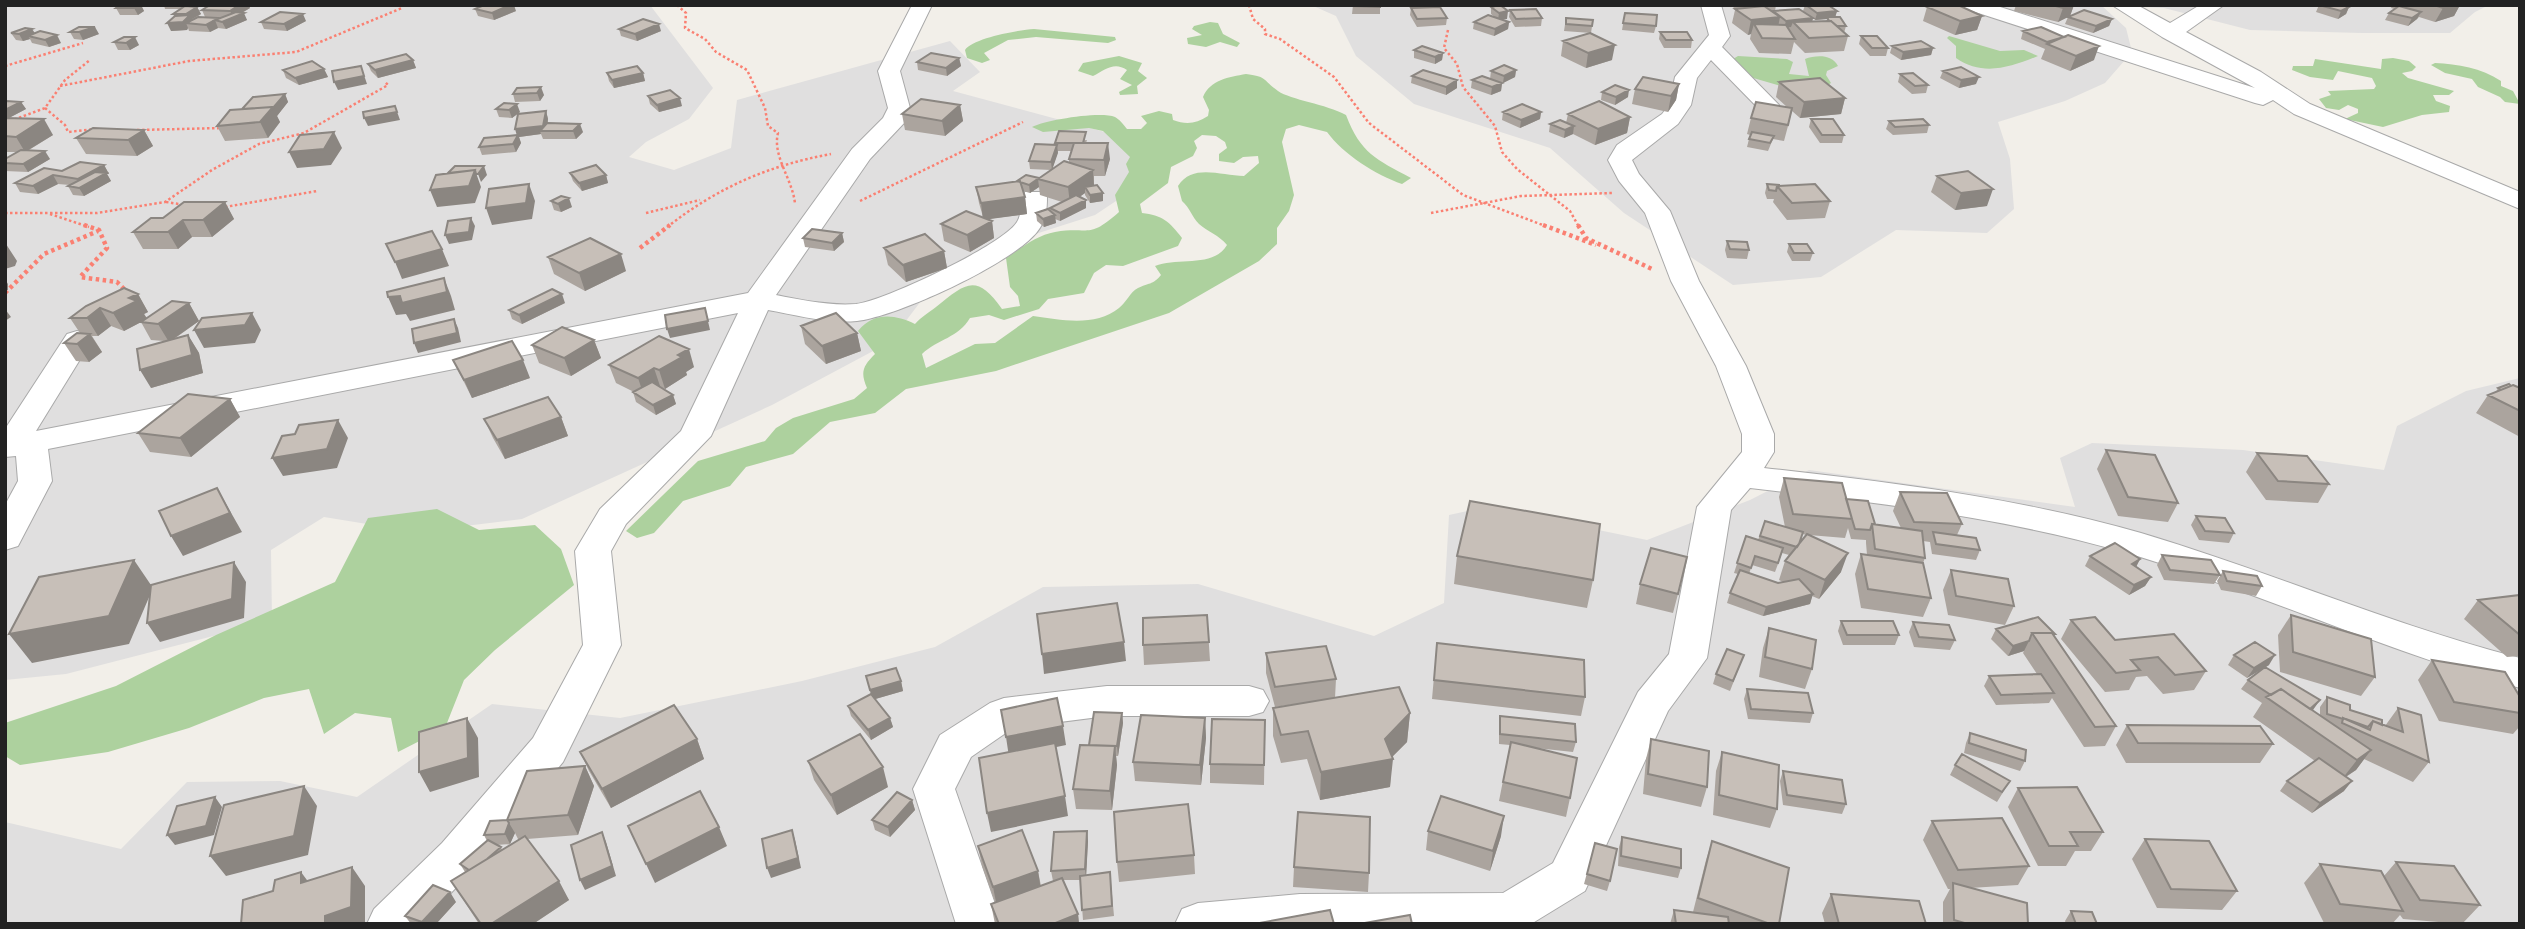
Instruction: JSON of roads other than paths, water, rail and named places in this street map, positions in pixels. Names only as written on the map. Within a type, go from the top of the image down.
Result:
[{"type":"street","points":[[390,924],[458,856],[548,750],[602,645],[593,551],[612,517],[695,436],[758,300],[863,152],[894,121],[899,108],[889,71],[922,5]]},
{"type":"street","points":[[1198,924],[1300,914],[1509,914],[1569,877],[1652,703],[1688,658],[1714,507],[1742,476],[1758,452],[1758,434],[1727,360],[1685,281],[1657,211],[1628,176],[1620,160],[1621,155],[1670,119],[1680,105],[1686,77],[1720,36],[1711,5]]},
{"type":"street","points":[[1973,5],[2118,54],[2302,109],[2520,201]]},
{"type":"street","points":[[2122,5],[2253,77],[2302,109]]},
{"type":"street","points":[[2169,33],[2214,5]]},
{"type":"street","points":[[1712,48],[1737,77],[1768,105]]},
{"type":"street","points":[[15,446],[758,300],[845,312],[870,310],[960,272],[1022,233],[1032,220],[1034,197]]},
{"type":"street","points":[[15,446],[77,340]]},
{"type":"street","points":[[5,538],[35,481],[15,446]]},
{"type":"street","points":[[1742,476],[1873,490],[2065,525],[2179,557],[2387,635],[2520,673]]},
{"type":"street","points":[[979,924],[934,789],[955,746],[1004,714],[1107,701],[1249,701]]}]
